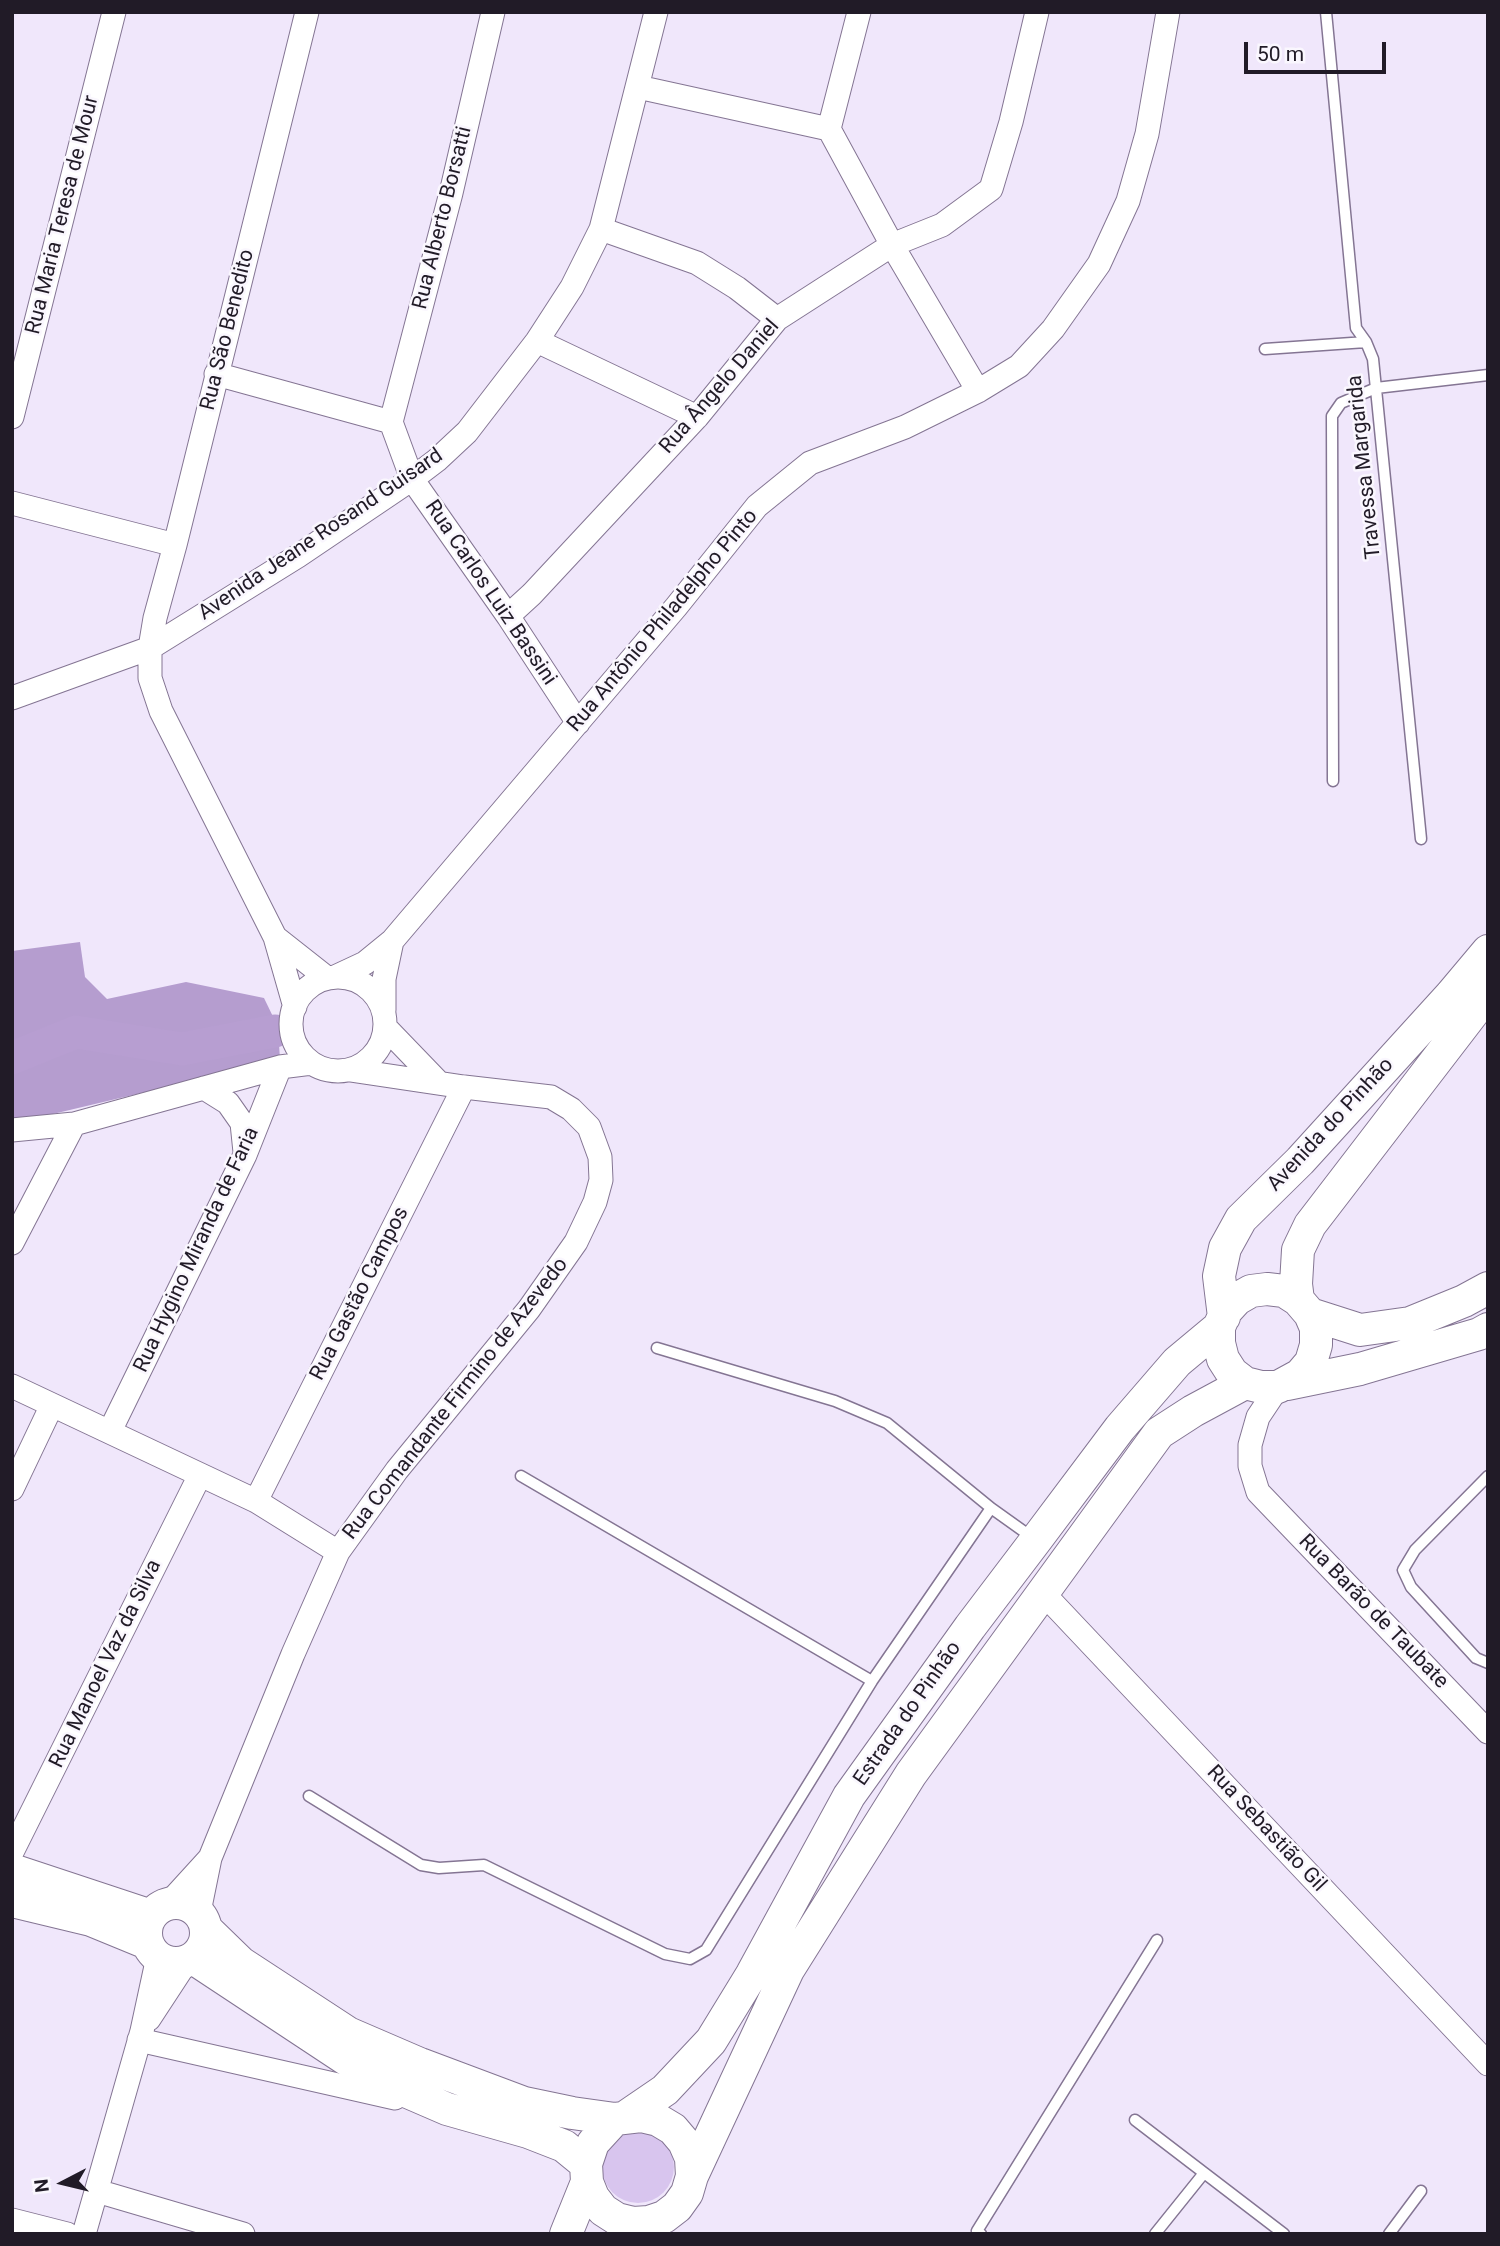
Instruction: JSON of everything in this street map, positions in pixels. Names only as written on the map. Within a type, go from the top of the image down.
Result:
[{"type":"street","name":"Rua Maria Teresa de Mour","points":[[12,417],[114,12]]},
{"type":"street","name":"Rua São Benedito","points":[[275,937],[161,710],[150,677],[150,648],[155,618],[307,12]]},
{"type":"street","name":"Rua Alberto Borsatti","points":[[391,422],[451,194],[493,12]]},
{"type":"street","points":[[859,12],[829,129],[892,245],[978,391]]},
{"type":"street","name":"Rua Ângelo Daniel","points":[[509,616],[696,417],[777,319],[892,245],[942,225],[991,189],[1011,122],[1037,12]]},
{"type":"street","name":"Rua Antônio Philadelpho Pinto","points":[[331,978],[365,963],[392,941],[676,607],[757,506],[810,463],[905,427],[978,391],[1019,366],[1053,329],[1099,264],[1128,201],[1147,134],[1168,12]]},
{"type":"street","name":"Avenida Jeane Rosand Guisard","points":[[12,698],[150,648],[298,556],[412,479],[467,432],[537,341],[572,288],[601,229],[638,87],[652,13]]},
{"type":"street","points":[[638,87],[829,129]]},
{"type":"street","points":[[601,229],[697,263],[737,288],[777,319]]},
{"type":"street","points":[[537,341],[696,417]]},
{"type":"street","points":[[216,374],[391,422]]},
{"type":"street","name":"Rua Carlos Luiz Bassini","points":[[391,422],[412,479],[509,616],[578,723]]},
{"type":"street","points":[[12,503],[175,545]]},
{"type":"street","points":[[275,937],[331,978]]},
{"type":"street","points":[[275,937],[295,1007]]},
{"type":"street","points":[[392,941],[384,979],[384,1020],[382,1042],[364,1064],[337,1072],[324,1069],[300,1052],[293,1038],[291,1022],[301,995],[310,986],[331,978],[347,978],[370,990],[379,1001],[384,1020],[439,1083]]},
{"type":"street","name":"Avenida do Pinhão","points":[[1222,1322],[1219,1276],[1225,1248],[1241,1219],[1300,1161],[1488,951]]},
{"type":"street","points":[[1282,1385],[1300,1375],[1311,1362],[1316,1345],[1316,1328],[1304,1307],[1296,1283],[1298,1250],[1310,1225],[1488,993]]},
{"type":"street","points":[[12,1130],[74,1124],[280,1067],[312,1063]]},
{"type":"street","name":"Rua Hygino Miranda de Faria","points":[[110,1432],[245,1155],[280,1067]]},
{"type":"street","name":"Rua Comandante Firmino de Azevedo","points":[[210,1858],[293,1654],[338,1552],[397,1470],[528,1309],[576,1242],[595,1202],[601,1180],[600,1157],[589,1127],[571,1108],[551,1097],[350,1070]]},
{"type":"street","name":"Rua Gastão Campos","points":[[256,1501],[464,1087]]},
{"type":"street","points":[[204,1088],[228,1103],[242,1122],[245,1155]]},
{"type":"street","points":[[12,1242],[74,1124]]},
{"type":"street","points":[[1488,1288],[1464,1301],[1409,1323],[1360,1330],[1304,1307],[1284,1292],[1267,1289],[1251,1291],[1237,1299],[1226,1311],[1219,1343],[1223,1359],[1232,1373],[1245,1382],[1261,1387],[1360,1369],[1488,1329]]},
{"type":"street","name":"Estrada do Pinhão","points":[[619,2118],[665,2090],[711,2041],[752,1974],[849,1796],[970,1627],[1120,1428],[1177,1362],[1222,1322]]},
{"type":"street","name":"Estrada do Pinhão","points":[[668,2234],[788,1970],[911,1774],[1159,1433],[1245,1382]]},
{"type":"street","name":"Rua Barão de Taubate","points":[[1282,1385],[1258,1417],[1250,1445],[1250,1466],[1258,1492],[1488,1732]]},
{"type":"street","points":[[12,1387],[256,1501],[338,1552]]},
{"type":"street","points":[[12,1489],[52,1405]]},
{"type":"street","name":"Rua Manoel Vaz da Silva","points":[[12,1852],[200,1475]]},
{"type":"street","name":"Rua Sebastião Gil","points":[[1044,1594],[1488,2064]]},
{"type":"street","points":[[12,1901],[167,1940],[205,1941],[202,1921],[210,1858]]},
{"type":"street","points":[[84,2234],[167,1940],[210,1858]]},
{"type":"street","points":[[12,1870],[167,1940],[373,2077],[447,2109]]},
{"type":"street","points":[[141,2035],[447,2109],[528,2132],[564,2146],[586,2173],[593,2197],[603,2210],[617,2219],[633,2223],[664,2217],[677,2207],[689,2184],[691,2158],[688,2150],[673,2129],[658,2120],[641,2116],[619,2118],[572,2113],[524,2103],[420,2064],[348,2033],[241,1963],[186,1904],[167,1940]]},
{"type":"street","points":[[566,2234],[593,2143],[619,2118]]},
{"type":"street","points":[[97,2191],[243,2234]]},
{"type":"street","points":[[12,2220],[67,2234]]},
{"type":"lane","name":"Travessa Margarida","points":[[1326,12],[1356,328],[1373,359],[1422,839]]},
{"type":"lane","points":[[1265,349],[1366,342]]},
{"type":"lane","points":[[1333,781],[1332,416],[1341,403],[1376,388],[1488,375]]},
{"type":"lane","points":[[657,1348],[835,1401],[887,1423],[991,1508],[1035,1540]]},
{"type":"lane","points":[[521,1476],[872,1681]]},
{"type":"lane","points":[[1488,1476],[1415,1549],[1403,1570],[1411,1587],[1476,1657],[1488,1663]]},
{"type":"lane","points":[[309,1796],[421,1865],[439,1868],[484,1865],[665,1954],[690,1959],[706,1950],[872,1681],[991,1508]]},
{"type":"lane","points":[[981,2234],[977,2231],[1157,1940]]},
{"type":"lane","points":[[1135,2120],[1283,2234]]},
{"type":"lane","points":[[1156,2234],[1204,2173]]},
{"type":"lane","points":[[1388,2234],[1421,2191]]},
{"type":"shaded area","points":[[80,942],[85,977],[107,999],[186,982],[264,998],[278,1027],[280,1060],[36,1118],[12,1121],[12,951]]},
{"type":"shaded area","points":[[638,2131],[658,2137],[668,2147],[674,2167],[668,2187],[658,2197],[638,2203],[618,2197],[608,2187],[602,2167],[608,2147],[618,2137]]},
{"type":"waterway","points":[[12,1058],[76,1032],[182,1049],[275,1031]]}]
